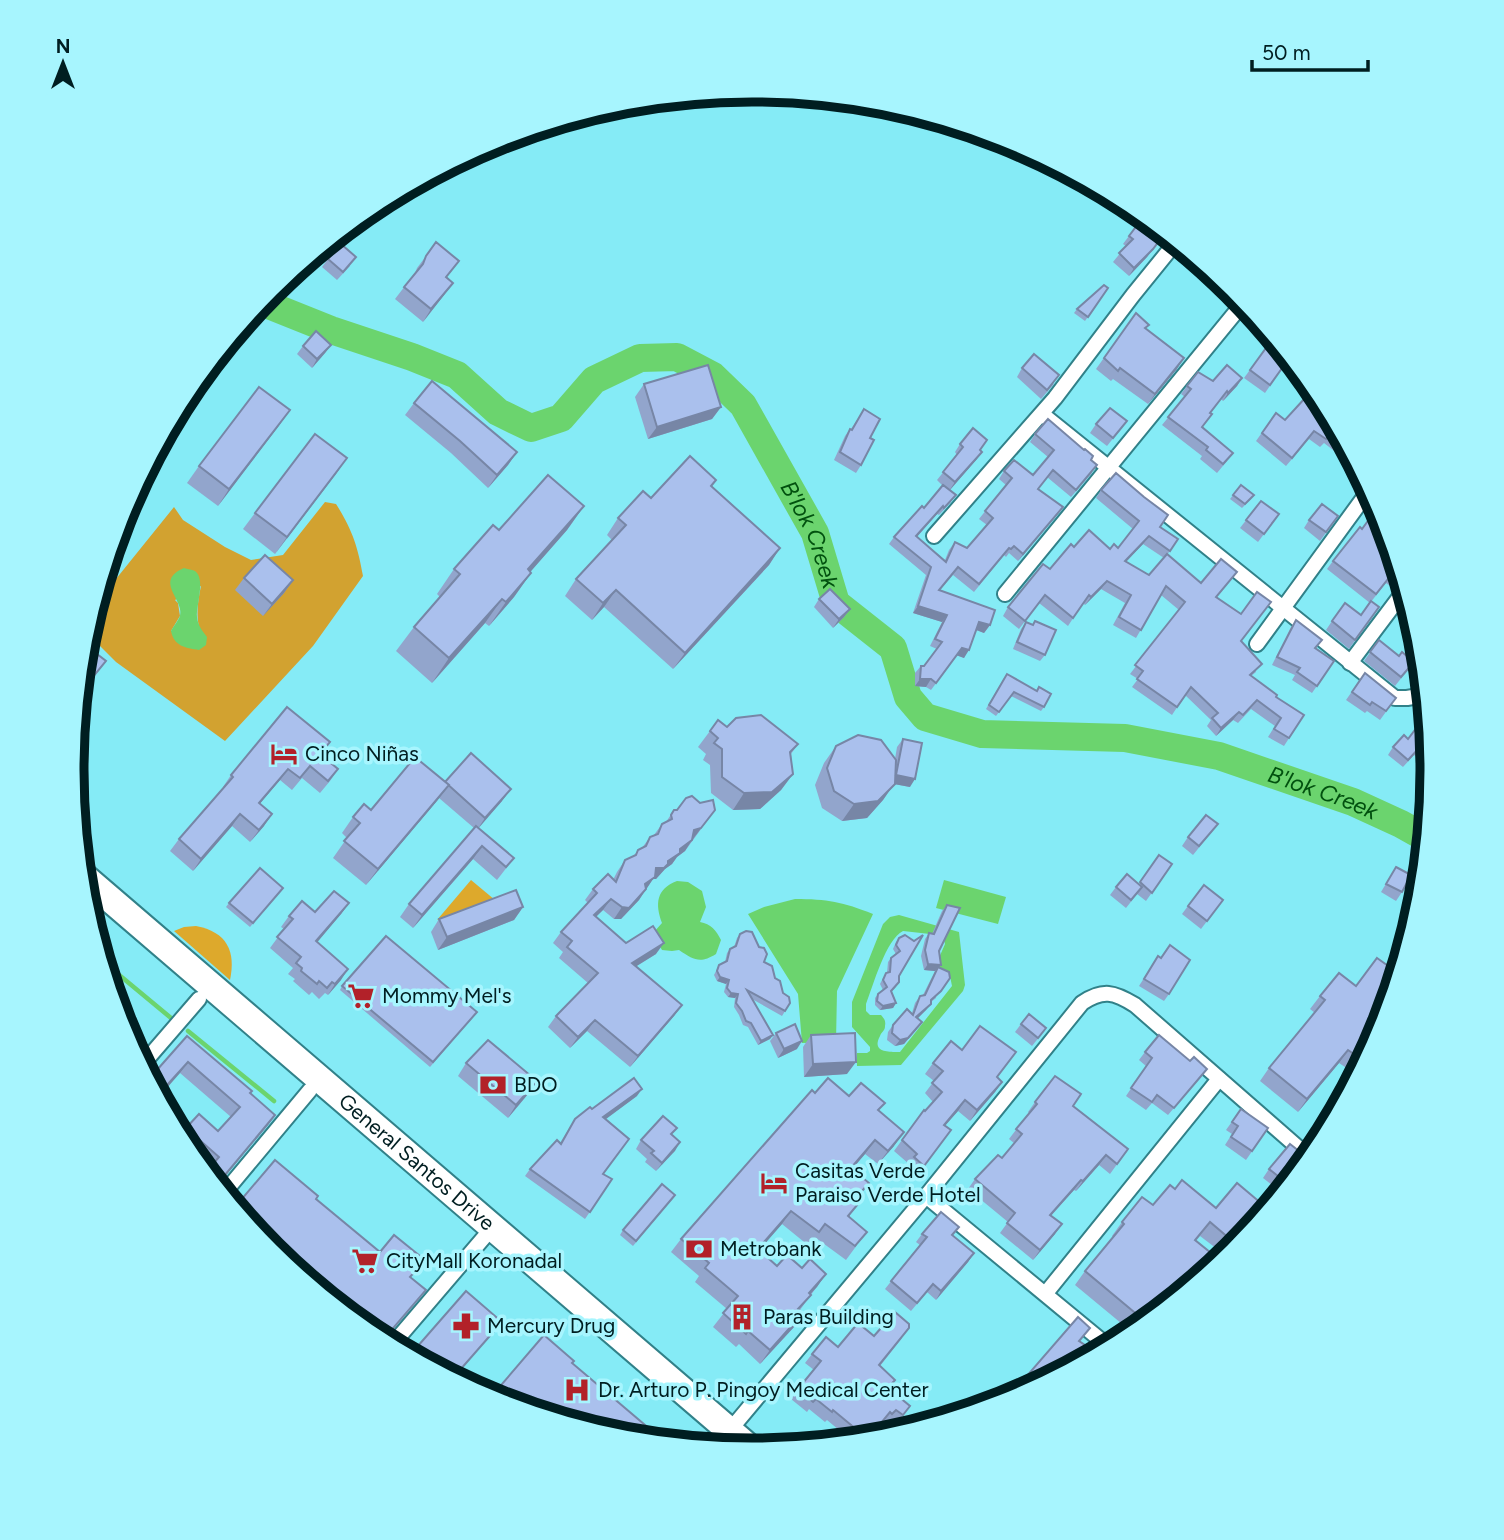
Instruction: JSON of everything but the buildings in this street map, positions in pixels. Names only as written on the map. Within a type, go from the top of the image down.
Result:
[{"type":"highway","name":"General Santos Drive","points":[[95,886],[722,1437]]},
{"type":"highway","name":"General Santos Drive","points":[[99,911],[199,999],[487,1233]]},
{"type":"street","points":[[934,536],[1042,414],[1170,249]]},
{"type":"street","points":[[1005,594],[1236,311]]},
{"type":"street","points":[[1042,414],[1395,698],[1416,696]]},
{"type":"street","points":[[1257,643],[1362,500]]},
{"type":"street","points":[[1350,663],[1398,600]]},
{"type":"street","points":[[727,1437],[1082,1003],[1093,995],[1108,993],[1121,996],[1135,1005],[1301,1150]]},
{"type":"street","points":[[149,1057],[199,999]]},
{"type":"street","points":[[1045,1293],[1219,1079]]},
{"type":"street","points":[[230,1186],[310,1090]]},
{"type":"street","points":[[926,1196],[1100,1340]]},
{"type":"street","points":[[399,1337],[487,1233]]},
{"type":"shaded area","points":[[325,502],[336,504],[346,522],[354,538],[363,576],[313,646],[225,741],[116,662],[97,643],[110,586],[174,507],[183,520],[251,560],[283,555]],"holes":[[[201,586],[199,627],[171,631],[180,616],[175,600]]]},
{"type":"shaded area","points":[[184,568],[195,571],[200,580],[197,617],[207,637],[206,645],[199,650],[177,643],[171,631],[180,616],[180,610],[170,585],[171,579]]},
{"type":"shaded area","points":[[471,880],[495,900],[437,920]]},
{"type":"shaded area","points":[[944,880],[1006,897],[998,924],[936,908]]},
{"type":"shaded area","points":[[677,881],[688,882],[702,891],[706,907],[700,922],[713,928],[721,940],[716,954],[706,959],[697,960],[679,950],[662,950],[657,941],[654,932],[662,923],[658,910],[659,898],[665,888]]},
{"type":"shaded area","points":[[795,899],[835,902],[873,914],[837,991],[836,1042],[802,1043],[798,994],[748,914]]},
{"type":"shaded area","points":[[899,915],[959,932],[965,985],[963,991],[901,1065],[857,1066],[857,1053],[867,1053],[870,1047],[852,1027],[852,1002],[883,924],[890,917]],"holes":[[[903,931],[930,934],[944,940],[939,965],[950,976],[952,986],[900,1052],[879,1049],[878,1042],[884,1029],[884,1020],[881,1015],[870,1015],[866,1011],[866,1004],[881,964],[891,943]]]},
{"type":"shaded area","points":[[196,926],[215,933],[227,944],[232,960],[230,980],[174,931]]},
{"type":"waterway","name":"B'lok Creek","points":[[272,306],[457,375],[498,412],[531,428],[561,418],[594,380],[640,358],[677,357],[713,376],[743,405],[815,533],[836,603],[893,648],[908,697],[925,717],[982,734],[1125,738],[1219,756],[1353,802],[1417,833]]},
{"type":"waterway","points":[[118,974],[171,1018]]},
{"type":"waterway","points":[[188,1031],[274,1101]]},
{"type":"place","name":"Cinco Niñas","points":[[284,754]]},
{"type":"place","name":"Mommy Mel's","points":[[361,996]]},
{"type":"place","name":"BDO","points":[[493,1085]]},
{"type":"place","name":"Casitas Verde Paraiso Verde Hotel","points":[[774,1183]]},
{"type":"place","name":"Metrobank","points":[[699,1249]]},
{"type":"place","name":"CityMall Koronadal","points":[[365,1261]]},
{"type":"place","name":"Paras Building","points":[[742,1317]]},
{"type":"place","name":"Mercury Drug","points":[[466,1326]]},
{"type":"place","name":"Dr. Arturo P. Pingoy Medical Center","points":[[577,1390]]}]
